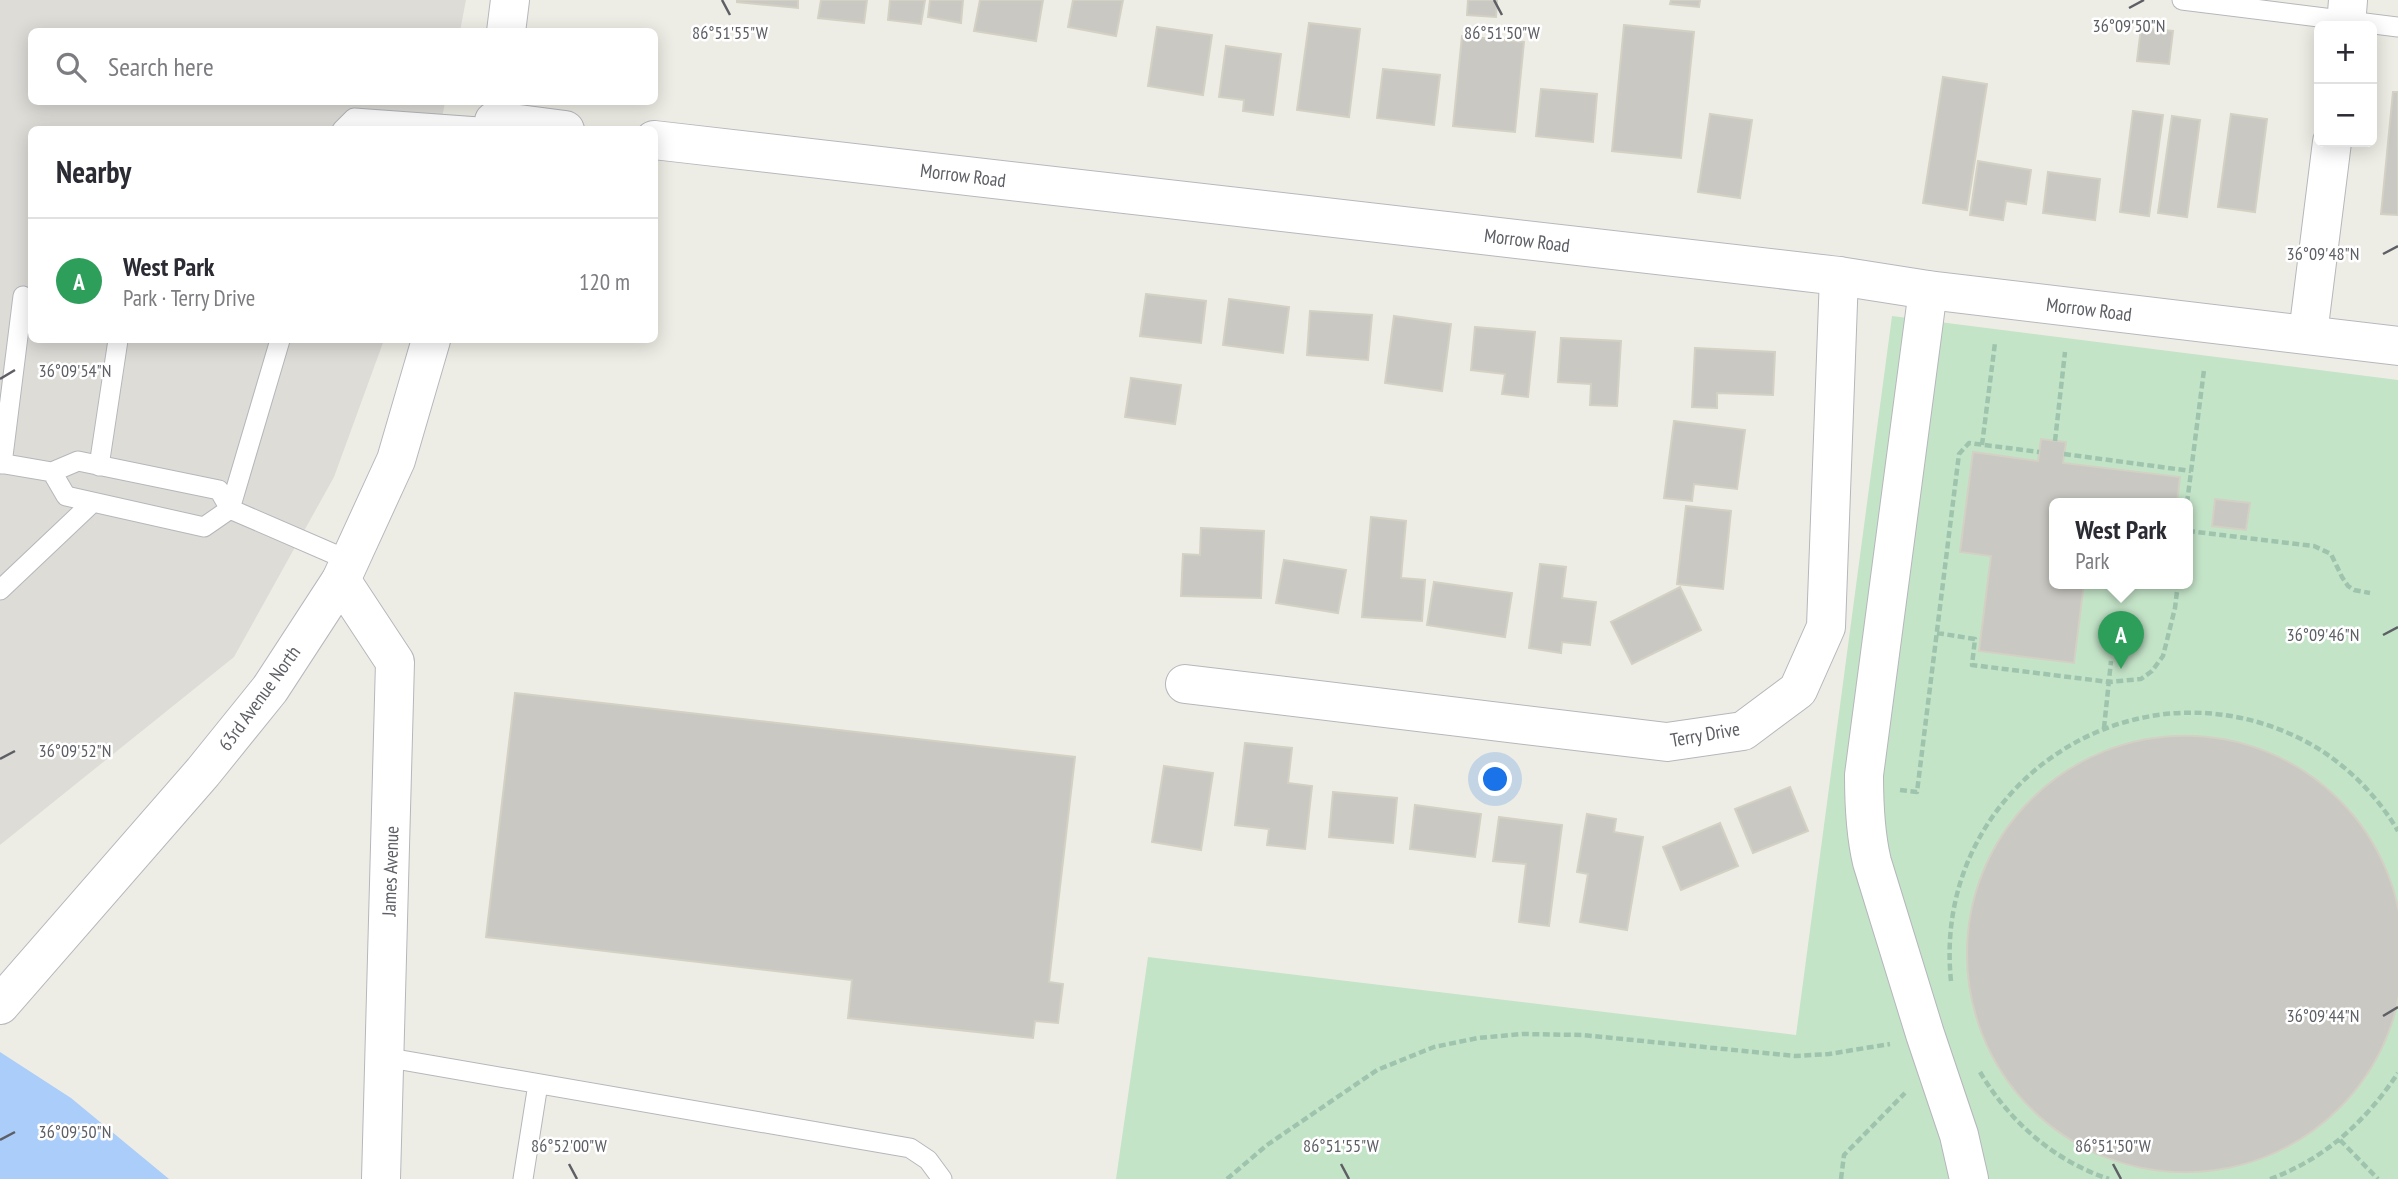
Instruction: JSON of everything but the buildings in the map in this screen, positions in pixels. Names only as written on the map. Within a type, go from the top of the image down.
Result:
[{"type":"street","points":[[506,28],[510,0]]},
{"type":"street","points":[[494,120],[537,126]]},
{"type":"street","name":"Morrow Road","points":[[658,140],[1839,276],[1928,290],[2398,346]]},
{"type":"street","points":[[2308,334],[2331,147]]},
{"type":"street","name":"Terry Drive","points":[[1185,684],[1667,742],[1743,731],[1798,690],[1826,627],[1839,276]]},
{"type":"street","points":[[1928,290],[1864,775],[1864,810],[1872,862],[1959,1135],[1969,1179]]},
{"type":"street","name":"63rd Avenue North","points":[[0,1005],[204,772],[270,689],[346,570],[396,460],[430,343]]},
{"type":"street","name":"James Avenue","points":[[346,570],[395,662],[381,1179]]},
{"type":"lane","points":[[2182,0],[2347,16],[2398,27]]},
{"type":"lane","points":[[346,126],[354,118],[494,120]]},
{"type":"lane","points":[[23,296],[1,464],[52,472],[78,461],[219,490],[230,509],[346,570]]},
{"type":"lane","points":[[99,466],[118,343]]},
{"type":"lane","points":[[52,472],[66,496],[204,527],[230,509],[279,343]]},
{"type":"lane","points":[[0,590],[93,502]]},
{"type":"lane","points":[[384,1057],[910,1148],[928,1160],[942,1179]]},
{"type":"lane","points":[[523,1179],[538,1084]]},
{"type":"path","points":[[1982,444],[1995,343]]},
{"type":"path","points":[[2055,441],[2065,352]]},
{"type":"path","points":[[2188,498],[2204,370]]},
{"type":"path","points":[[1890,789],[1917,792],[1959,454],[1969,443],[2039,452]]},
{"type":"path","points":[[2064,454],[2191,471]]},
{"type":"path","points":[[2193,532],[2314,545],[2331,554],[2348,586],[2370,593]]},
{"type":"path","points":[[1937,633],[1975,639],[1972,665],[2109,682],[2141,679],[2152,671],[2162,656],[2177,589]]},
{"type":"path","points":[[2104,729],[2111,661]]},
{"type":"path","points":[[1951,989],[1949,942],[1953,907],[1969,857],[1984,829],[2010,794],[2040,764],[2104,729],[2134,719],[2179,713],[2225,715],[2271,726],[2307,742],[2348,770],[2377,800],[2398,831]]},
{"type":"path","points":[[1227,1179],[1267,1145],[1377,1070],[1406,1056],[1434,1047],[1478,1038],[1522,1034],[1582,1035],[1795,1056],[1852,1051],[1897,1042]]},
{"type":"path","points":[[1841,1179],[1844,1156],[1934,1061]]},
{"type":"path","points":[[1977,1067],[2001,1102],[2025,1129],[2070,1161],[2109,1179]]},
{"type":"path","points":[[2270,1179],[2303,1164],[2340,1140],[2368,1114],[2398,1073]]},
{"type":"path","points":[[2340,1140],[2378,1179]]},
{"type":"shaded area","points":[[0,0],[466,0],[461,28],[28,28],[28,105],[444,105],[441,126],[28,126],[28,343],[383,343],[334,477],[234,657],[0,845]]},
{"type":"green space","points":[[1892,316],[2398,380],[2398,1179],[1116,1179],[1148,957],[1796,1035]]},
{"type":"water","points":[[0,1052],[71,1098],[169,1179],[0,1179]]},
{"type":"place","name":"West Park","points":[[2121,669]]}]
